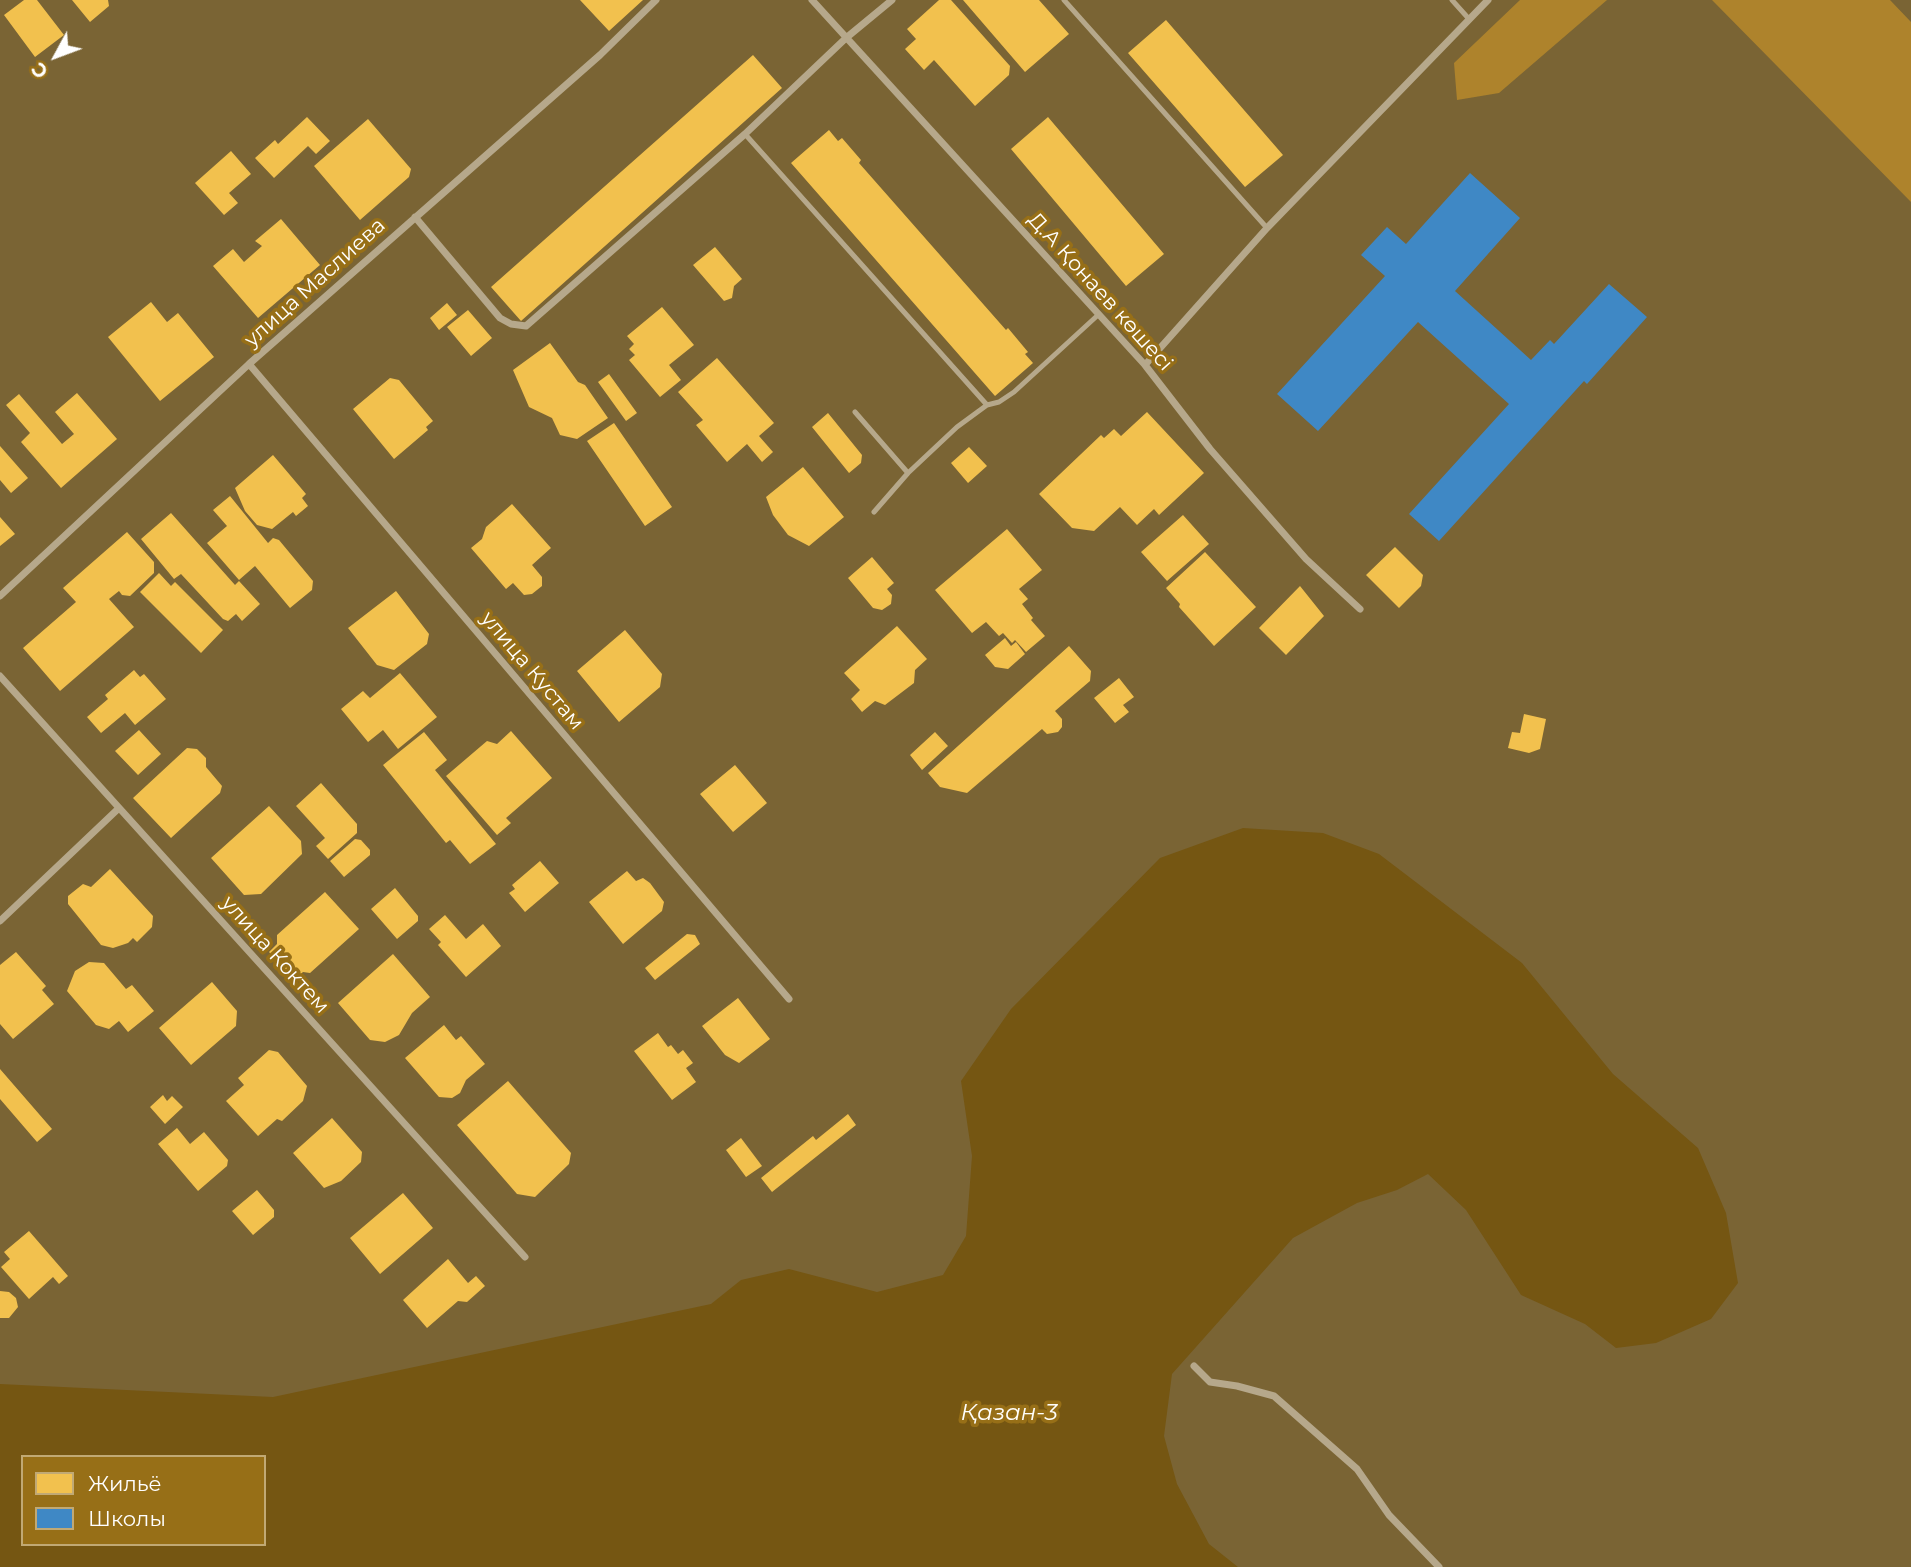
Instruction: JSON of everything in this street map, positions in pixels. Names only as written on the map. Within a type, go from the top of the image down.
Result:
[{"type":"street","name":"улица Маслиева","points":[[0,596],[249,365],[600,55],[656,0]]},
{"type":"street","name":"Д.А Қонаев көшесі","points":[[812,0],[1145,365],[1210,449],[1306,559],[1360,609]]},
{"type":"street","points":[[415,217],[500,318],[511,324],[526,326],[745,134],[846,38],[892,0]]},
{"type":"street","points":[[1145,365],[1267,228],[1488,0]]},
{"type":"street","name":"улица Кустам","points":[[249,365],[789,999]]},
{"type":"street","name":"улица Коктем","points":[[0,676],[525,1257]]},
{"type":"street","points":[[0,921],[119,808]]},
{"type":"street","points":[[1194,1366],[1210,1382],[1274,1396],[1357,1469],[1389,1515],[1438,1567]]},
{"type":"lane","points":[[1064,0],[1267,228]]},
{"type":"lane","points":[[1452,0],[1469,19]]},
{"type":"lane","points":[[745,134],[987,405]]},
{"type":"lane","points":[[874,512],[908,473],[957,427],[987,405],[999,402],[1014,392],[1098,315]]},
{"type":"lane","points":[[855,412],[908,473]]},
{"type":"shaded area","points":[[1520,0],[1607,0],[1499,93],[1457,100],[1454,63]]},
{"type":"shaded area","points":[[1712,0],[1890,0],[1911,22],[1911,202]]},
{"type":"water","name":"Қазан-3","points":[[1243,828],[1323,833],[1379,854],[1522,963],[1613,1074],[1698,1148],[1726,1213],[1738,1283],[1711,1319],[1656,1343],[1616,1348],[1585,1324],[1521,1295],[1466,1210],[1428,1174],[1397,1190],[1357,1203],[1293,1238],[1172,1374],[1164,1436],[1177,1484],[1209,1544],[1238,1567],[0,1567],[0,1384],[273,1397],[711,1304],[741,1280],[789,1269],[877,1292],[943,1275],[966,1236],[972,1156],[961,1081],[1011,1009],[1160,858]]},
{"type":"building: Жильё","points":[[24,0],[37,0],[64,35],[35,57],[4,15]]},
{"type":"building: Жильё","points":[[72,0],[108,0],[109,6],[90,22]]},
{"type":"building: Жильё","points":[[580,0],[643,0],[609,31]]},
{"type":"building: Жильё","points":[[939,0],[951,0],[1010,66],[1009,75],[975,106],[934,60],[924,70],[905,49],[916,39],[907,29]]},
{"type":"building: Жильё","points":[[963,0],[1039,0],[1069,34],[1025,72]]},
{"type":"building: Жильё","points":[[1166,20],[1283,155],[1245,187],[1128,53]]},
{"type":"building: Жильё","points":[[753,55],[782,88],[521,321],[491,287]]},
{"type":"building: Жильё","points":[[307,117],[330,141],[316,154],[308,146],[274,178],[255,158],[275,140],[278,144]]},
{"type":"building: Жильё","points":[[1048,117],[1164,254],[1126,286],[1011,149]]},
{"type":"building: Жильё","points":[[368,119],[411,169],[409,177],[360,220],[314,166]]},
{"type":"building: Жильё","points":[[829,130],[838,141],[842,138],[861,160],[859,163],[1028,352],[1025,354],[1033,363],[995,396],[791,163]]},
{"type":"building: Жильё","points":[[231,151],[251,174],[229,193],[238,203],[224,215],[195,183]]},
{"type":"building: Жильё","points":[[281,219],[320,265],[258,318],[213,266],[233,249],[244,262],[262,246],[255,241]]},
{"type":"building: Жильё","points":[[715,247],[742,279],[734,286],[732,298],[724,301],[693,265]]},
{"type":"building: Жильё","points":[[151,302],[167,322],[178,313],[214,357],[160,401],[108,337]]},
{"type":"building: Жильё","points":[[447,303],[457,315],[439,330],[430,318]]},
{"type":"building: Жильё","points":[[662,307],[694,345],[669,365],[681,380],[660,397],[629,360],[635,355],[629,349],[634,344],[627,336]]},
{"type":"building: Жильё","points":[[468,310],[492,338],[471,356],[447,327]]},
{"type":"building: Жильё","points":[[550,343],[608,418],[577,439],[560,435],[552,418],[529,407],[513,370]]},
{"type":"building: Жильё","points":[[717,358],[774,423],[759,436],[773,452],[762,462],[747,444],[727,462],[696,425],[703,420],[678,392]]},
{"type":"building: Жильё","points":[[609,374],[637,413],[626,421],[598,382]]},
{"type":"building: Жильё","points":[[390,378],[399,380],[433,421],[426,427],[428,430],[394,459],[353,409]]},
{"type":"building: Жильё","points":[[77,393],[117,439],[61,488],[21,442],[30,433],[6,405],[19,394],[62,444],[74,434],[55,412]]},
{"type":"building: Жильё","points":[[1147,412],[1204,473],[1159,515],[1154,509],[1137,525],[1120,507],[1094,531],[1072,528],[1039,494],[1101,435],[1104,438],[1114,429],[1121,436]]},
{"type":"building: Жильё","points":[[828,413],[862,455],[861,463],[849,473],[812,427]]},
{"type":"building: Жильё","points":[[614,423],[672,507],[645,526],[587,441]]},
{"type":"building: Жильё","points":[[0,446],[28,478],[11,493],[0,480]]},
{"type":"building: Жильё","points":[[969,447],[987,466],[968,483],[951,463]]},
{"type":"building: Жильё","points":[[273,455],[306,494],[302,498],[308,506],[296,516],[293,512],[272,529],[257,525],[245,511],[235,488]]},
{"type":"building: Жильё","points":[[803,467],[844,517],[809,546],[788,535],[773,515],[766,497]]},
{"type":"building: Жильё","points":[[230,496],[268,543],[273,538],[279,540],[313,581],[312,590],[290,608],[255,566],[239,580],[207,543],[227,526],[213,510]]},
{"type":"building: Жильё","points":[[512,504],[551,548],[532,565],[542,577],[542,586],[532,594],[524,595],[513,583],[506,589],[471,548],[482,539],[486,527]]},
{"type":"building: Жильё","points":[[171,513],[235,585],[239,581],[260,604],[242,621],[236,614],[228,621],[223,619],[181,574],[174,579],[141,539]]},
{"type":"building: Жильё","points":[[1183,515],[1209,544],[1167,581],[1141,552]]},
{"type":"building: Жильё","points":[[0,517],[15,534],[0,546]]},
{"type":"building: Жильё","points":[[1007,529],[1042,570],[1019,589],[1028,599],[1022,604],[1045,636],[1026,652],[1015,640],[1012,643],[1003,633],[999,636],[986,622],[972,633],[935,590]]},
{"type":"building: Жильё","points":[[127,532],[154,562],[154,573],[130,596],[122,595],[119,591],[109,599],[134,627],[60,691],[23,648],[76,602],[63,588]]},
{"type":"building: Жильё","points":[[1395,547],[1423,575],[1421,586],[1399,608],[1366,575]]},
{"type":"building: Жильё","points":[[1205,552],[1256,607],[1214,646],[1166,588]]},
{"type":"building: Жильё","points":[[872,557],[894,583],[887,589],[892,595],[891,604],[882,610],[873,608],[848,578]]},
{"type":"building: Жильё","points":[[159,573],[171,586],[175,582],[223,630],[201,653],[140,592]]},
{"type":"building: Жильё","points":[[1300,586],[1324,616],[1286,655],[1259,628]]},
{"type":"building: Жильё","points":[[396,591],[429,634],[427,644],[394,670],[377,665],[348,628]]},
{"type":"building: Жильё","points":[[897,626],[927,659],[915,670],[914,683],[885,705],[875,701],[862,712],[851,699],[860,690],[844,673]]},
{"type":"building: Жильё","points":[[625,630],[662,674],[660,687],[619,722],[577,671]]},
{"type":"building: Жильё","points":[[1005,638],[1011,646],[1016,642],[1025,654],[1008,669],[995,667],[985,655]]},
{"type":"building: Жильё","points":[[1069,646],[1091,671],[1090,681],[1055,711],[1062,719],[1062,727],[1058,732],[1047,734],[1042,729],[967,793],[940,787],[928,773]]},
{"type":"building: Жильё","points":[[134,670],[140,677],[144,674],[166,699],[135,725],[125,713],[101,733],[87,717],[108,699],[105,695]]},
{"type":"building: Жильё","points":[[400,673],[437,717],[398,749],[383,730],[368,742],[341,709],[363,691],[370,698]]},
{"type":"building: Жильё","points":[[1119,678],[1134,697],[1123,705],[1129,712],[1115,723],[1094,698]]},
{"type":"building: Жильё","points":[[1524,714],[1546,719],[1540,749],[1529,753],[1508,748],[1512,732],[1520,733]]},
{"type":"building: Жильё","points":[[139,730],[161,754],[138,775],[115,751]]},
{"type":"building: Жильё","points":[[511,731],[552,778],[506,818],[511,823],[497,835],[446,776],[487,741],[497,744]]},
{"type":"building: Жильё","points":[[424,732],[447,760],[435,770],[496,844],[470,864],[450,840],[446,843],[383,765]]},
{"type":"building: Жильё","points":[[935,732],[948,746],[922,770],[910,755]]},
{"type":"building: Жильё","points":[[187,748],[197,749],[206,758],[206,767],[222,786],[220,793],[171,838],[133,798]]},
{"type":"building: Жильё","points":[[735,765],[767,803],[733,832],[700,794]]},
{"type":"building: Жильё","points":[[321,783],[357,824],[357,833],[328,859],[316,846],[325,838],[296,806]]},
{"type":"building: Жильё","points":[[269,806],[301,841],[302,854],[261,894],[244,895],[211,858]]},
{"type":"building: Жильё","points":[[355,839],[361,840],[370,850],[370,855],[344,877],[330,861]]},
{"type":"building: Жильё","points":[[540,861],[559,883],[525,912],[509,893],[515,889],[512,885]]},
{"type":"building: Жильё","points":[[110,869],[153,916],[152,927],[137,942],[133,938],[128,943],[113,948],[101,945],[68,904],[68,896],[83,884],[91,887]]},
{"type":"building: Жильё","points":[[627,871],[636,881],[643,878],[650,883],[664,902],[662,911],[623,944],[589,902]]},
{"type":"building: Жильё","points":[[395,888],[418,916],[418,921],[397,939],[371,909]]},
{"type":"building: Жильё","points":[[325,892],[359,929],[310,973],[303,972],[294,980],[269,952],[277,944],[277,935]]},
{"type":"building: Жильё","points":[[445,915],[466,939],[483,924],[501,946],[466,977],[438,945],[441,942],[429,929]]},
{"type":"building: Жильё","points":[[687,934],[695,935],[700,944],[655,980],[645,968]]},
{"type":"building: Жильё","points":[[16,952],[46,986],[42,990],[54,1004],[13,1039],[0,1024],[0,965]]},
{"type":"building: Жильё","points":[[393,954],[430,997],[412,1013],[399,1035],[385,1042],[370,1040],[338,1003]]},
{"type":"building: Жильё","points":[[89,962],[104,963],[126,989],[132,985],[154,1011],[128,1032],[119,1021],[109,1029],[96,1025],[67,991],[75,971]]},
{"type":"building: Жильё","points":[[212,982],[237,1011],[236,1026],[191,1065],[159,1028]]},
{"type":"building: Жильё","points":[[738,998],[770,1039],[739,1063],[725,1055],[702,1026]]},
{"type":"building: Жильё","points":[[444,1025],[456,1040],[461,1036],[485,1064],[466,1080],[460,1093],[452,1098],[439,1097],[405,1058]]},
{"type":"building: Жильё","points":[[658,1033],[668,1047],[671,1045],[678,1054],[683,1050],[693,1063],[686,1068],[696,1082],[672,1100],[634,1051]]},
{"type":"building: Жильё","points":[[269,1050],[278,1052],[307,1086],[303,1101],[282,1121],[277,1119],[258,1136],[226,1101],[244,1085],[238,1078]]},
{"type":"building: Жильё","points":[[0,1069],[52,1129],[37,1142],[0,1099]]},
{"type":"building: Жильё","points":[[508,1081],[571,1153],[569,1164],[535,1197],[517,1194],[457,1125]]},
{"type":"building: Жильё","points":[[163,1095],[167,1101],[172,1096],[183,1107],[165,1124],[150,1107]]},
{"type":"building: Жильё","points":[[848,1114],[856,1125],[772,1192],[761,1178],[813,1136],[816,1140]]},
{"type":"building: Жильё","points":[[332,1118],[362,1152],[361,1162],[341,1181],[324,1188],[293,1153]]},
{"type":"building: Жильё","points":[[177,1128],[190,1144],[204,1132],[228,1160],[227,1166],[198,1191],[158,1144]]},
{"type":"building: Жильё","points":[[741,1138],[762,1166],[746,1177],[726,1150]]},
{"type":"building: Жильё","points":[[257,1190],[274,1210],[274,1217],[253,1235],[232,1211]]},
{"type":"building: Жильё","points":[[403,1193],[433,1228],[380,1274],[350,1238]]},
{"type":"building: Жильё","points":[[29,1231],[68,1276],[59,1284],[53,1277],[29,1299],[1,1267],[10,1259],[4,1252]]},
{"type":"building: Жильё","points":[[448,1259],[468,1283],[476,1276],[485,1286],[467,1302],[458,1301],[427,1328],[403,1300]]},
{"type":"building: Жильё","points":[[0,1291],[9,1292],[16,1298],[18,1307],[9,1318],[0,1318]]},
{"type":"building: Школы","points":[[1470,173],[1520,218],[1455,291],[1531,360],[1550,340],[1554,344],[1609,284],[1647,317],[1587,384],[1584,381],[1439,541],[1409,514],[1509,404],[1418,322],[1318,431],[1277,394],[1385,276],[1361,255],[1387,227],[1406,244]]}]
